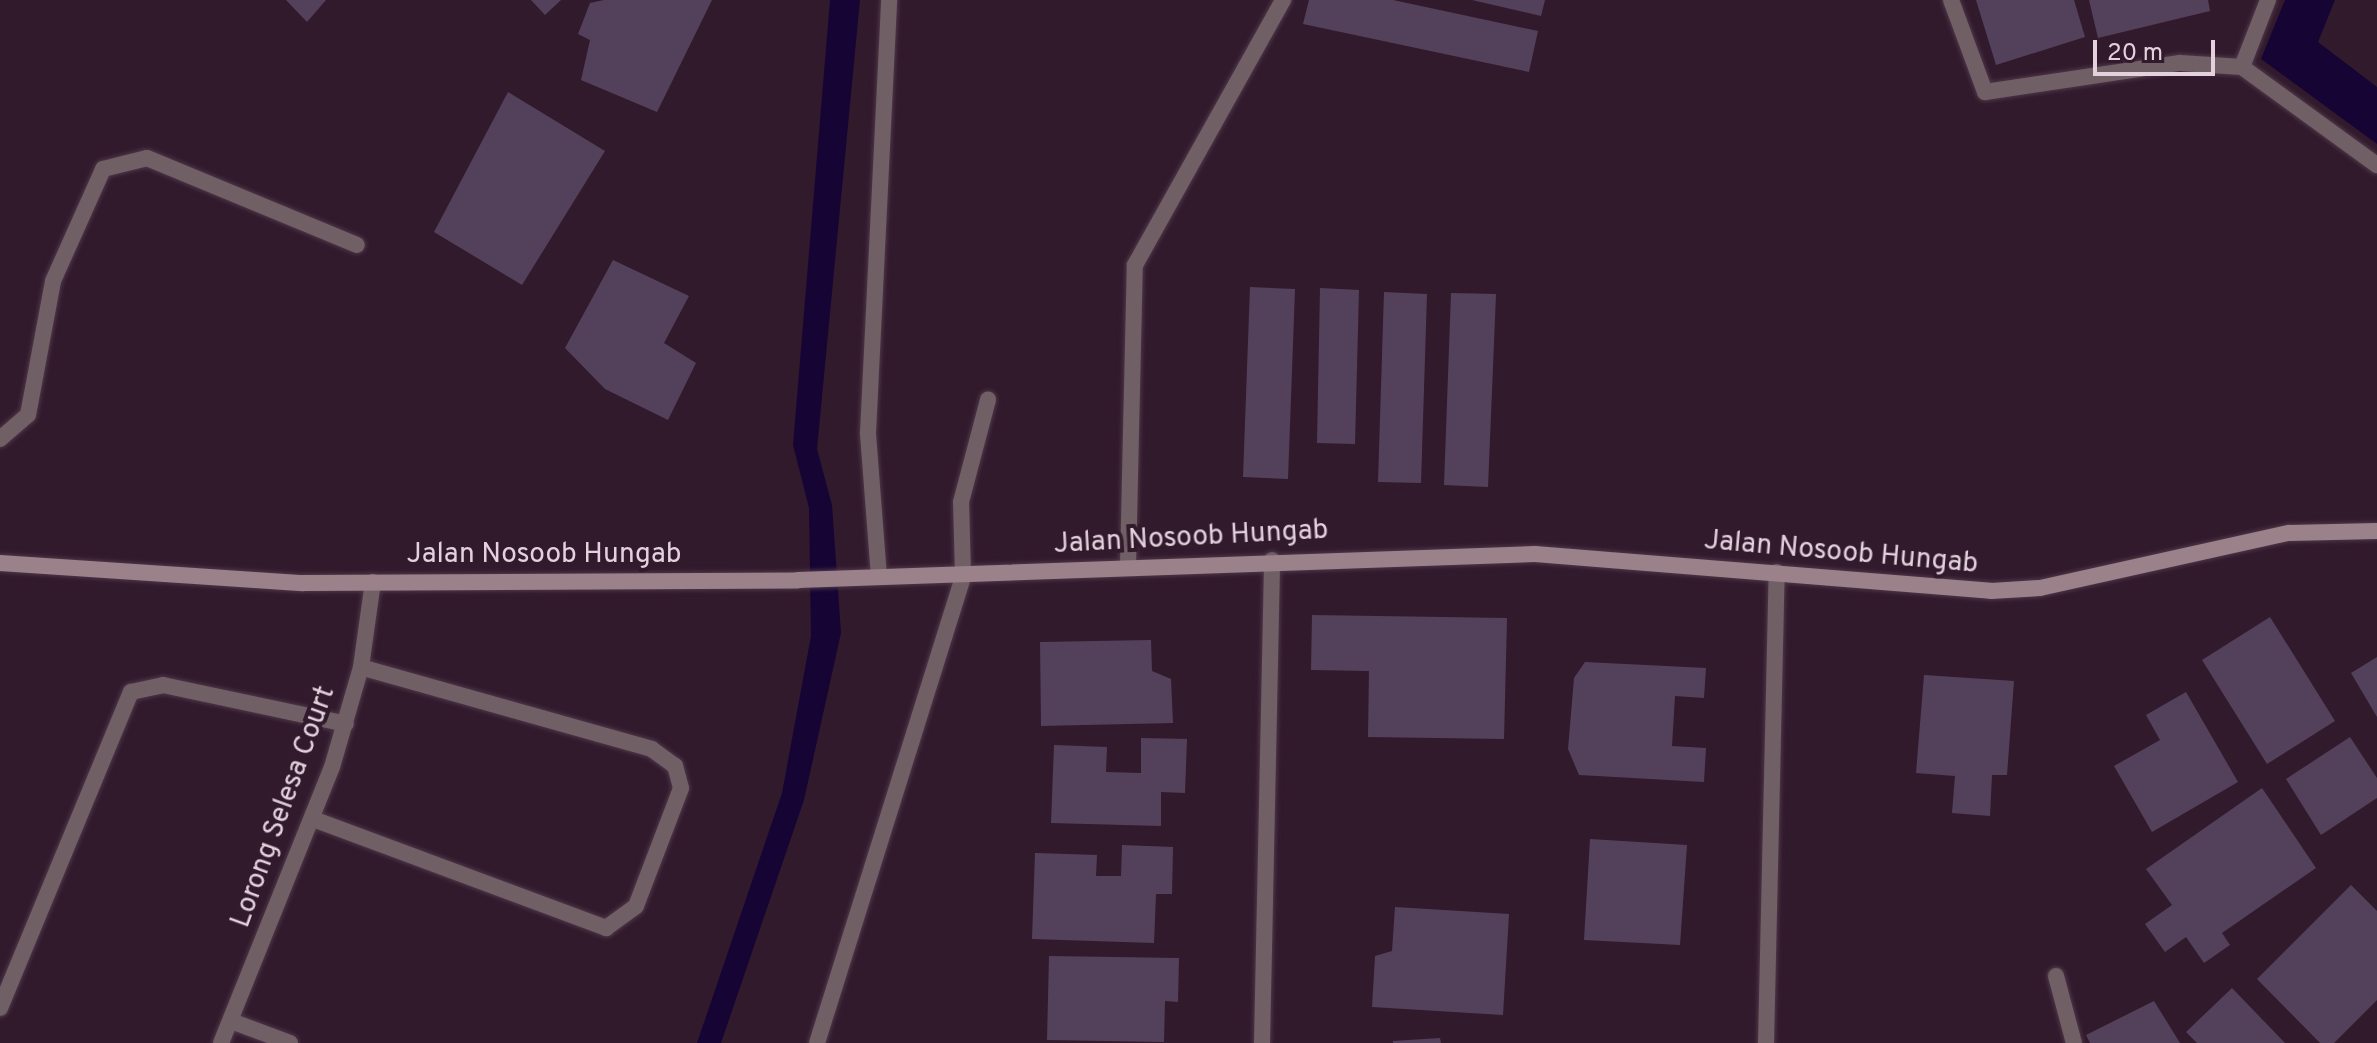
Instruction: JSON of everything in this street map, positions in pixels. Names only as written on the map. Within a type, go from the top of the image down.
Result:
[{"type":"main road","name":"Jalan Nosoob Hungab","points":[[0,563],[373,582],[798,580],[963,576],[1128,565],[1535,554],[1940,588],[2040,588],[2233,542],[2377,531]]},
{"type":"street","points":[[879,577],[868,433],[889,0]]},
{"type":"street","points":[[1128,565],[1135,265],[1283,0]]},
{"type":"street","points":[[1951,0],[1985,92],[2180,63],[2242,67],[2377,165]]},
{"type":"street","points":[[2242,67],[2268,0]]},
{"type":"street","points":[[0,439],[28,415],[53,281],[103,169],[147,158],[357,245]]},
{"type":"street","points":[[817,1043],[963,576],[961,502],[988,400]]},
{"type":"street","points":[[1262,1043],[1272,560]]},
{"type":"street","points":[[1766,1043],[1777,572]]},
{"type":"street","name":"Lorong Selesa Court","points":[[221,1043],[313,819],[346,724],[361,667],[373,582]]},
{"type":"street","points":[[313,819],[606,928],[636,906],[681,788],[675,766],[652,749],[361,667]]},
{"type":"street","points":[[0,1008],[131,692],[163,685],[346,724]]},
{"type":"street","points":[[2056,976],[2074,1043]]},
{"type":"street","points":[[231,1021],[290,1043]]},
{"type":"shaded area","points":[[830,0],[860,0],[817,449],[832,505],[841,633],[804,800],[721,1043],[697,1043],[782,793],[811,636],[809,508],[793,445]]},
{"type":"shaded area","points":[[2285,0],[2335,0],[2318,42],[2377,87],[2377,144],[2261,59]]},
{"type":"building","points":[[286,0],[326,0],[307,22]]},
{"type":"building","points":[[531,0],[561,0],[545,15]]},
{"type":"building","points":[[604,0],[712,0],[657,112],[581,80],[590,40],[578,34],[590,3]]},
{"type":"building","points":[[1309,0],[1393,0],[1538,31],[1529,72],[1303,24]]},
{"type":"building","points":[[1472,0],[1545,0],[1541,16]]},
{"type":"building","points":[[1976,0],[2074,0],[2085,37],[1996,65]]},
{"type":"building","points":[[2089,0],[2208,0],[2210,11],[2098,38]]},
{"type":"building","points":[[508,92],[605,151],[522,285],[434,232]]},
{"type":"building","points":[[613,260],[689,296],[664,343],[696,363],[668,420],[605,389],[565,348]]},
{"type":"building","points":[[1250,287],[1295,289],[1288,479],[1243,477]]},
{"type":"building","points":[[1320,288],[1359,290],[1355,444],[1317,443]]},
{"type":"building","points":[[1384,292],[1427,294],[1421,483],[1378,482]]},
{"type":"building","points":[[1451,293],[1496,294],[1488,487],[1444,485]]},
{"type":"building","points":[[1312,615],[1507,618],[1504,739],[1368,737],[1369,671],[1311,670]]},
{"type":"building","points":[[2270,617],[2335,721],[2267,764],[2202,660]]},
{"type":"building","points":[[1151,640],[1152,671],[1171,679],[1173,723],[1041,726],[1040,642]]},
{"type":"building","points":[[2377,657],[2377,717],[2351,673]]},
{"type":"building","points":[[1585,662],[1706,668],[1704,698],[1675,696],[1672,746],[1706,748],[1704,782],[1579,775],[1568,749],[1574,678]]},
{"type":"building","points":[[1924,675],[2014,681],[2007,775],[1992,775],[1990,816],[1952,813],[1955,776],[1916,773]]},
{"type":"building","points":[[2186,692],[2238,782],[2152,832],[2114,766],[2160,740],[2146,715]]},
{"type":"building","points":[[2350,737],[2377,778],[2377,798],[2321,835],[2286,779]]},
{"type":"building","points":[[1141,738],[1187,739],[1185,793],[1161,792],[1161,826],[1051,823],[1054,745],[1107,747],[1106,772],[1141,773]]},
{"type":"building","points":[[2262,788],[2316,868],[2222,933],[2230,945],[2204,963],[2186,937],[2165,952],[2145,924],[2172,905],[2146,869]]},
{"type":"building","points":[[1590,839],[1687,845],[1680,945],[1584,940]]},
{"type":"building","points":[[1122,845],[1173,847],[1172,894],[1156,894],[1154,943],[1032,939],[1035,853],[1097,855],[1096,876],[1121,876]]},
{"type":"building","points":[[2351,885],[2377,911],[2377,1000],[2334,1043],[2320,1043],[2257,979]]},
{"type":"building","points":[[1395,907],[1509,914],[1503,1015],[1372,1007],[1375,956],[1392,951]]},
{"type":"building","points":[[1049,956],[1179,958],[1178,1002],[1165,1001],[1164,1042],[1047,1040]]},
{"type":"building","points":[[2232,988],[2285,1043],[2197,1043],[2186,1032]]},
{"type":"building","points":[[2154,1001],[2180,1043],[2090,1043],[2086,1035]]},
{"type":"building","points":[[1440,1038],[1441,1043],[1393,1043],[1393,1041]]}]
